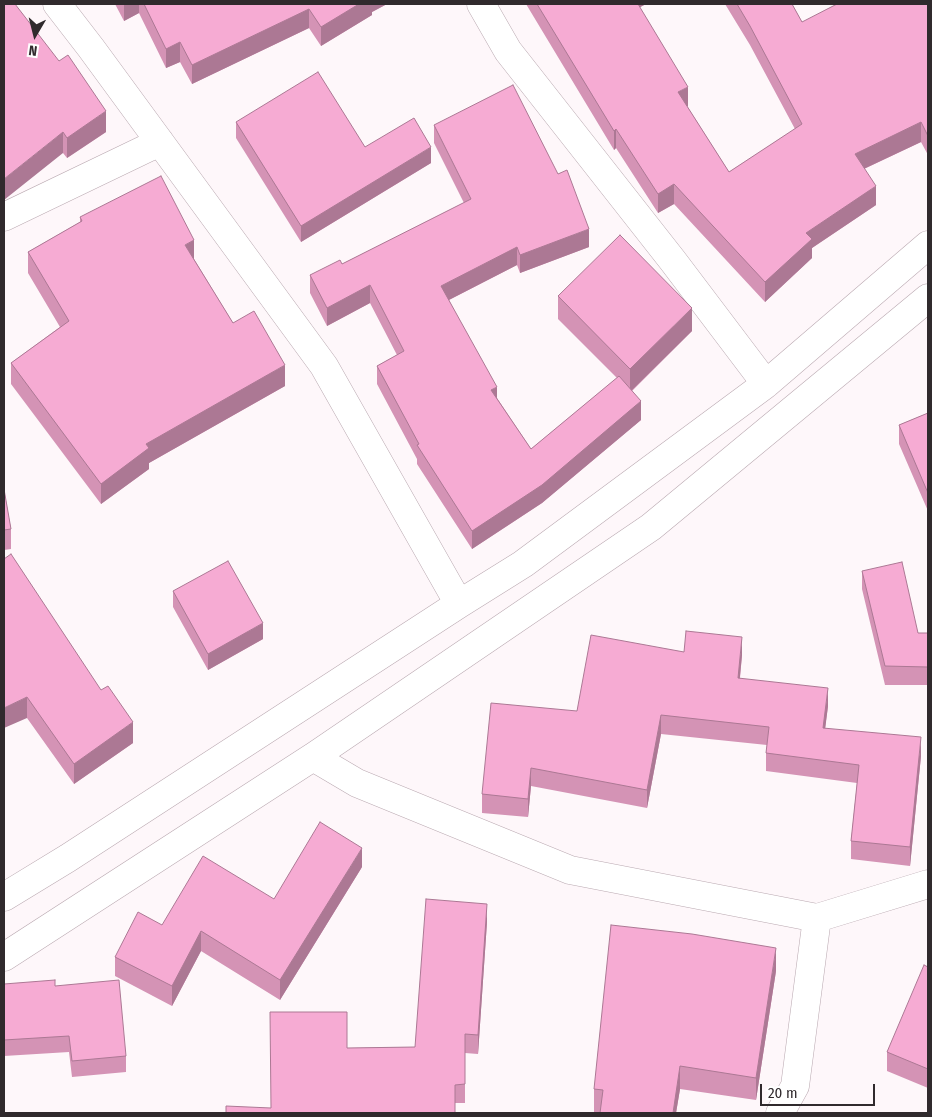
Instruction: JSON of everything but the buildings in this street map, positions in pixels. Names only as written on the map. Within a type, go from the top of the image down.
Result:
[{"type":"street","points":[[57,4],[324,366],[459,604]]},
{"type":"street","points":[[481,4],[508,51],[673,261],[766,384]]},
{"type":"street","points":[[4,217],[160,142]]},
{"type":"street","points":[[4,897],[68,858],[523,564],[766,384],[928,245]]},
{"type":"street","points":[[4,957],[312,756],[651,527],[928,298]]},
{"type":"street","points":[[312,756],[356,783],[570,870],[817,918],[928,884]]},
{"type":"street","points":[[780,1113],[795,1086],[817,918]]}]
